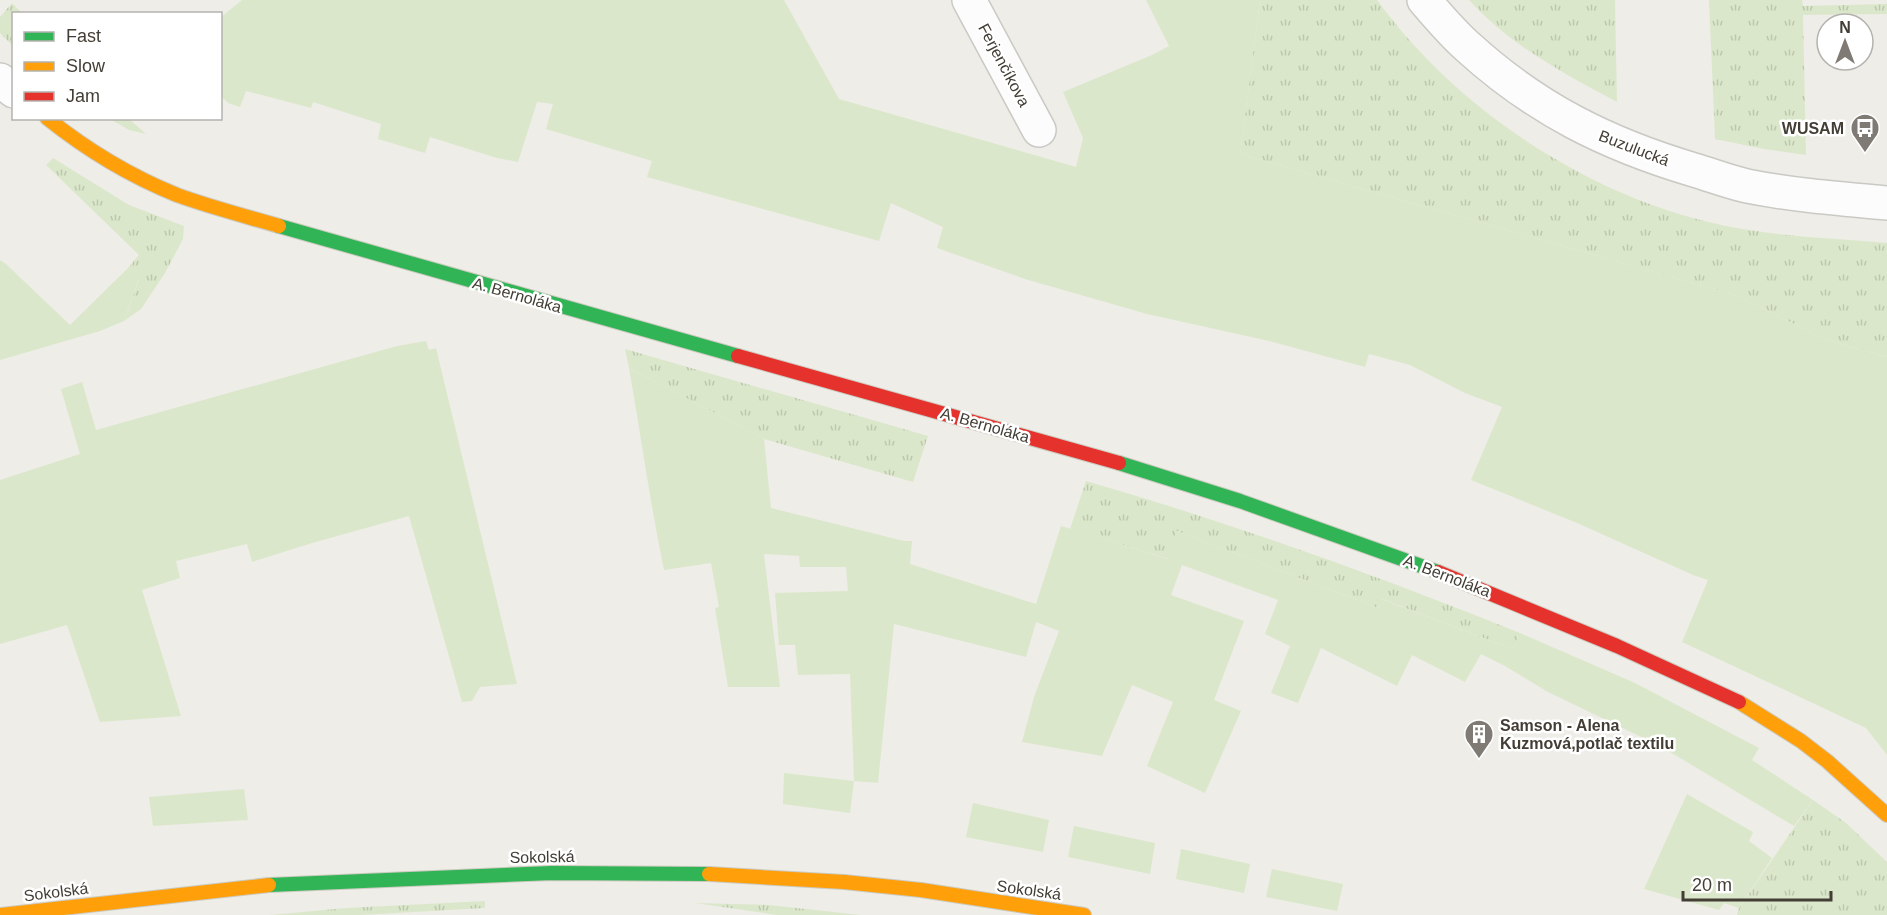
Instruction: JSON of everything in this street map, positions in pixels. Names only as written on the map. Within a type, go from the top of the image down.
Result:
[{"type":"street","name":"Ferjenčíkova","points":[[969,0],[1039,130]]},
{"type":"street","name":"Buzulucká","points":[[1424,0],[1466,46],[1515,86],[1570,121],[1615,142],[1667,162],[1746,186],[1887,203]]},
{"type":"street","points":[[0,80],[12,89]]},
{"type":"street","name":"A. Bernoláka","points":[[50,120],[81,145],[127,172],[178,195],[307,236],[458,279],[1113,461],[1240,501],[1433,570],[1617,646],[1739,702],[1802,741],[1887,815]]},
{"type":"street","name":"Sokolská","points":[[0,915],[172,894],[289,883],[529,873],[645,873],[704,874],[855,883],[921,890],[1084,915]]},
{"type":"green space","points":[[242,0],[784,0],[839,99],[1076,167],[1083,138],[1063,92],[1169,46],[1146,0],[1260,0],[1240,154],[1738,296],[1824,339],[1887,357],[1887,755],[1866,728],[1682,642],[1708,580],[1471,480],[1502,407],[1465,393],[1410,365],[1369,354],[1365,367],[1269,341],[1147,314],[1025,279],[937,248],[943,227],[891,203],[879,241],[647,177],[652,161],[546,129],[553,104],[537,102],[518,162],[497,158],[430,137],[425,153],[378,139],[381,124],[313,102],[311,108],[246,91],[240,107],[228,103],[222,97],[222,16]]},
{"type":"green space","points":[[1260,0],[1377,0],[1412,43],[1452,83],[1496,120],[1544,152],[1595,180],[1647,203],[1701,220],[1756,231],[1887,243],[1887,357],[1824,339],[1738,296],[1240,154]]},
{"type":"green space","points":[[1469,0],[1615,0],[1617,102],[1520,45]]},
{"type":"green space","points":[[1709,0],[1802,0],[1803,6],[1887,4],[1887,14],[1815,12],[1815,15],[1803,15],[1806,155],[1715,139]]},
{"type":"green space","points":[[12,3],[21,12],[12,12],[12,45],[0,33],[0,17]]},
{"type":"green space","points":[[112,120],[130,120],[146,134],[129,130]]},
{"type":"green space","points":[[53,158],[129,205],[184,226],[183,239],[165,273],[141,309],[124,321],[139,279],[127,269],[139,255],[46,165]]},
{"type":"green space","points":[[0,260],[70,325],[127,269],[139,278],[124,321],[100,331],[0,360]]},
{"type":"green space","points":[[426,341],[429,350],[436,348],[517,684],[480,687],[472,701],[462,702],[409,516],[252,562],[247,544],[176,561],[180,578],[142,590],[181,716],[100,722],[67,625],[0,644],[0,480],[80,454],[61,389],[82,382],[96,430],[397,346]]},
{"type":"green space","points":[[625,349],[928,436],[913,482],[764,439],[629,368]]},
{"type":"green space","points":[[629,368],[764,439],[771,508],[904,541],[912,541],[910,564],[1036,604],[1061,526],[1168,559],[1177,531],[1378,608],[1381,599],[1512,649],[1520,633],[1635,683],[1759,748],[1752,760],[1813,800],[1794,826],[1660,746],[1548,692],[1481,654],[1465,682],[1412,655],[1397,686],[1321,648],[1298,703],[1271,693],[1290,646],[1265,634],[1278,600],[1182,565],[1171,595],[1244,621],[1214,700],[1241,711],[1205,793],[1147,766],[1173,702],[1132,685],[1102,756],[1022,742],[1034,697],[1059,631],[1036,622],[1026,657],[894,624],[878,783],[854,781],[850,674],[798,675],[795,645],[779,645],[775,593],[848,591],[846,567],[800,567],[799,556],[764,554],[780,687],[728,687],[715,608],[719,607],[711,563],[664,570]]},
{"type":"green space","points":[[1086,481],[1305,551],[1520,633],[1512,649],[1382,599],[1378,608],[1177,531],[1169,559],[1070,529]]},
{"type":"green space","points":[[784,773],[854,781],[850,813],[783,804]]},
{"type":"green space","points":[[244,789],[248,820],[153,826],[149,797]]},
{"type":"green space","points":[[1687,794],[1753,832],[1749,841],[1772,858],[1739,908],[1724,903],[1719,910],[1644,889]]},
{"type":"green space","points":[[1813,800],[1846,823],[1887,862],[1887,915],[1737,915],[1739,908]]},
{"type":"green space","points":[[973,803],[1049,820],[1043,852],[966,837]]},
{"type":"green space","points":[[1074,826],[1155,843],[1150,874],[1068,857]]},
{"type":"green space","points":[[1181,849],[1250,864],[1244,893],[1176,879]]},
{"type":"green space","points":[[1272,869],[1343,884],[1337,911],[1266,897]]},
{"type":"green space","points":[[485,901],[485,908],[361,915],[270,915],[346,908]]},
{"type":"green space","points":[[695,903],[769,905],[861,915],[777,915]]},
{"type":"traffic: fast","points":[[279,226],[738,356]]},
{"type":"traffic: fast","points":[[1119,463],[1240,501],[1438,572]]},
{"type":"traffic: fast","points":[[269,885],[552,873],[709,874]]},
{"type":"traffic: slow","points":[[50,120],[109,161],[160,188],[202,204],[279,226]]},
{"type":"traffic: slow","points":[[1739,702],[1801,741],[1887,815]]},
{"type":"traffic: slow","points":[[709,874],[844,882],[921,890],[1084,915]]},
{"type":"traffic: slow","points":[[0,915],[269,885]]},
{"type":"traffic: jam","points":[[738,356],[1119,463]]},
{"type":"traffic: jam","points":[[1438,572],[1617,646],[1739,702]]},
{"type":"place","name":"WUSAM","points":[[1865,154]]},
{"type":"place","name":"Samson - Alena Kuzmová,potlač textilu","points":[[1479,760]]}]
